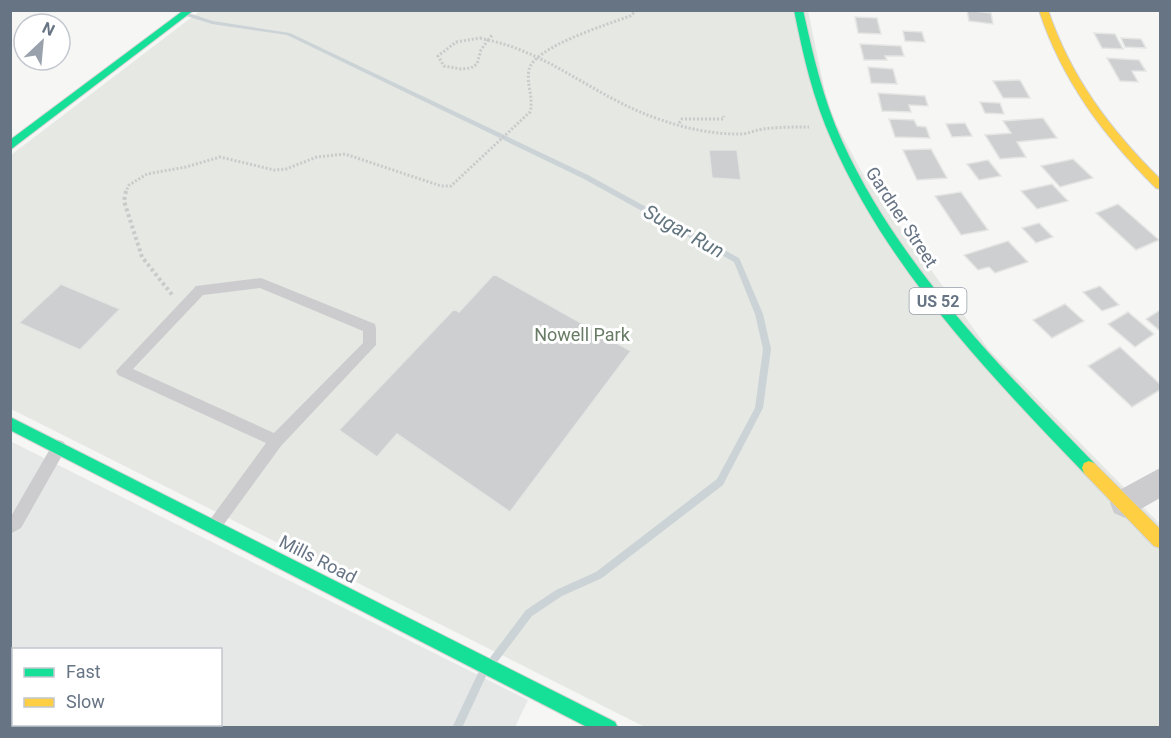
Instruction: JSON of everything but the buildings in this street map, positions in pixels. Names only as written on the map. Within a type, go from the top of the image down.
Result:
[{"type":"main road","points":[[10,146],[190,10]]},
{"type":"main road","name":"Gardner Street","points":[[798,10],[801,42],[820,108],[852,175],[907,262],[970,342],[1161,540]]},
{"type":"main road","points":[[1043,10],[1045,22],[1066,68],[1096,117],[1161,185]]},
{"type":"main road","name":"Mills Road","points":[[10,423],[609,728]]},
{"type":"street","points":[[1125,503],[1161,482]]},
{"type":"lane","points":[[214,526],[276,441],[369,345],[370,328],[261,283],[200,290],[123,371],[276,441]]},
{"type":"lane","points":[[10,527],[16,523],[59,447]]},
{"type":"path","points":[[183,308],[142,257],[124,201],[125,192],[137,179],[147,174],[186,167],[220,157],[273,170],[286,169],[324,156],[345,154],[446,188],[451,186],[530,112],[533,104],[529,72],[531,64],[543,54],[630,16],[637,10]]},
{"type":"path","points":[[464,34],[443,49],[438,56],[444,66],[461,69],[471,68],[477,64],[481,50],[494,34],[488,32]]},
{"type":"path","points":[[533,48],[609,97],[638,111],[679,123],[719,132],[742,134],[785,127],[828,126]]},
{"type":"path","points":[[679,123],[682,119],[723,119],[724,116]]},
{"type":"shaded area","points":[[10,441],[528,700],[515,727],[11,727]]},
{"type":"green space","name":"Nowell Park","points":[[200,11],[808,11],[829,111],[866,180],[989,350],[1160,524],[1160,727],[645,727],[11,409],[11,155]]},
{"type":"waterway","name":"Sugar Run","points":[[185,14],[212,22],[288,34],[586,177],[737,260],[759,314],[767,349],[759,408],[720,482],[599,575],[559,593],[529,613],[495,658]]},
{"type":"waterway","name":"Sugar Run","points":[[457,728],[482,674]]},
{"type":"traffic: fast","points":[[10,146],[190,10]]},
{"type":"traffic: fast","points":[[798,10],[813,77],[837,141],[869,202],[906,260],[949,315],[994,368],[1089,468]]},
{"type":"traffic: fast","points":[[10,423],[609,728]]},
{"type":"traffic: slow","points":[[1043,10],[1062,60],[1075,83],[1105,126],[1160,185]]},
{"type":"traffic: slow","points":[[1089,468],[1160,540]]}]
